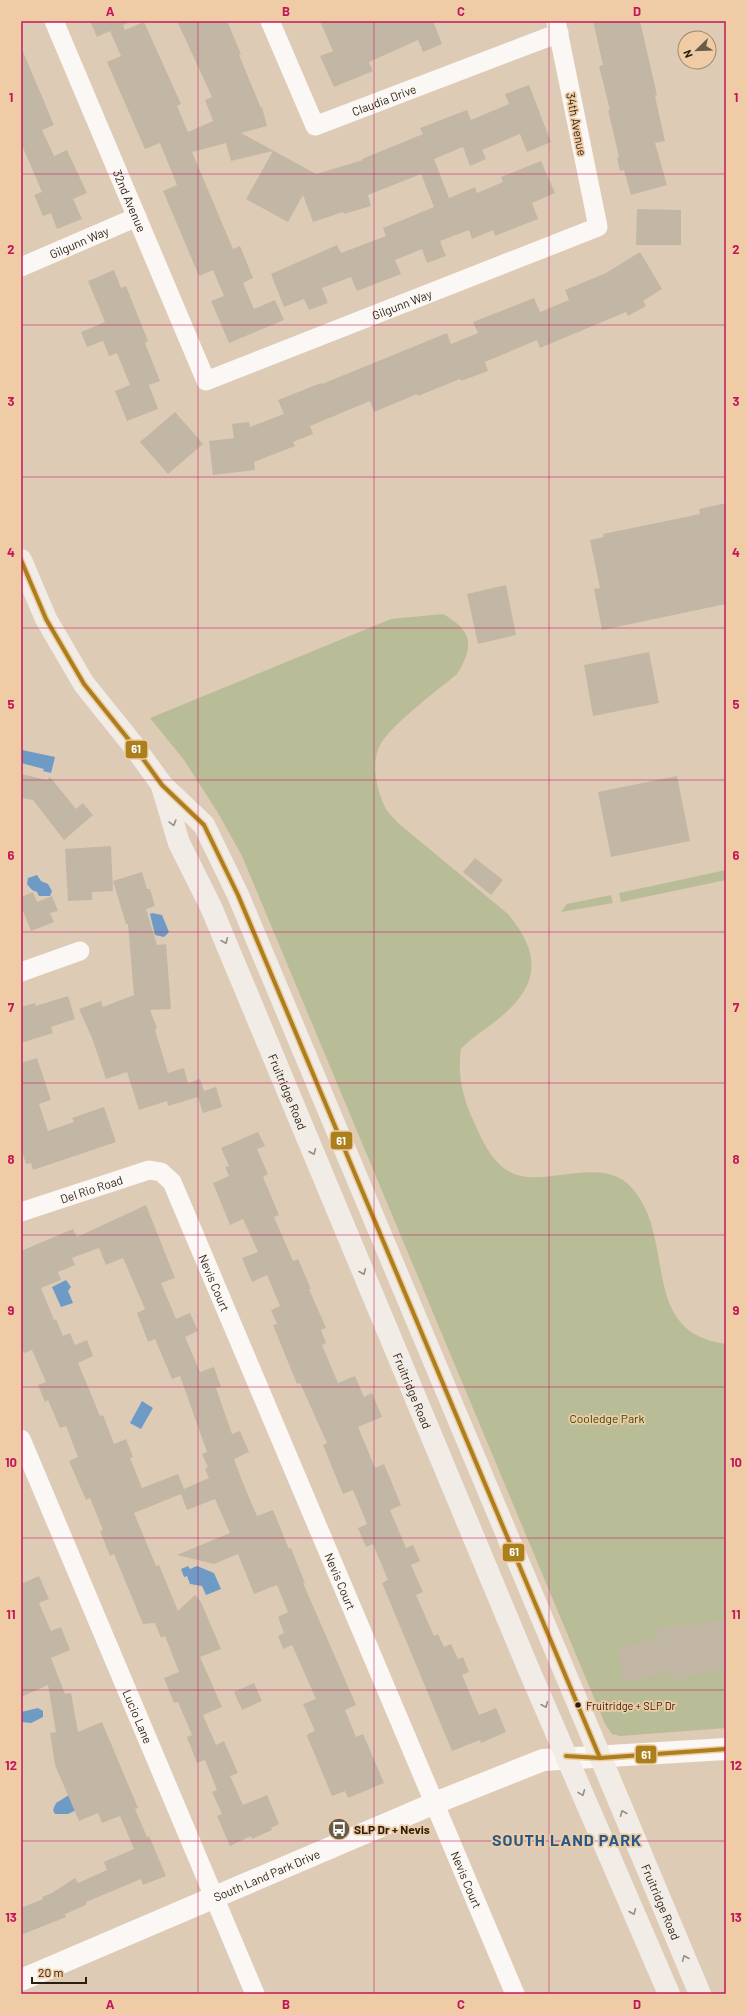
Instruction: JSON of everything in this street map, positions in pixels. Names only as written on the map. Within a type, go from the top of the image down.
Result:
[{"type":"main road","name":"Fruitridge Road","points":[[21,560],[46,619],[84,684],[133,744],[162,785],[204,825],[238,895],[700,1994]]},
{"type":"main road","name":"Fruitridge Road","points":[[162,785],[179,843],[211,907],[567,1757],[669,1994]]},
{"type":"street","name":"32nd Avenue","points":[[54,21],[206,381]]},
{"type":"street","name":"Claudia Drive","points":[[270,21],[315,126],[558,27]]},
{"type":"street","name":"34th Avenue","points":[[558,27],[598,228]]},
{"type":"street","name":"Gilgunn Way","points":[[21,267],[137,217]]},
{"type":"street","name":"Gilgunn Way","points":[[206,381],[598,228]]},
{"type":"street","points":[[21,972],[80,951]]},
{"type":"street","name":"Del Rio Road","points":[[21,1212],[149,1170],[162,1172]]},
{"type":"street","name":"Nevis Court","points":[[162,1172],[172,1182],[176,1191],[515,1994]]},
{"type":"street","name":"Lucio Lane","points":[[21,1439],[255,1994]]},
{"type":"street","name":"South Land Park Drive","points":[[21,1980],[435,1803],[543,1760],[567,1757],[600,1758],[726,1749]]},
{"type":"green space","name":"Cooledge Park","points":[[443,614],[460,626],[468,640],[468,647],[463,664],[457,674],[403,719],[384,739],[379,747],[375,762],[376,778],[380,795],[386,809],[398,823],[508,914],[527,943],[531,957],[531,970],[528,982],[522,995],[497,1020],[461,1049],[460,1069],[464,1096],[478,1131],[489,1151],[504,1168],[510,1172],[523,1176],[553,1176],[586,1172],[601,1173],[616,1176],[628,1184],[643,1205],[652,1228],[662,1278],[669,1301],[680,1321],[698,1336],[726,1344],[726,1728],[620,1736],[612,1734],[605,1724],[242,856],[218,813],[184,760],[150,718],[391,619]]},
{"type":"green space","points":[[726,870],[726,880],[621,902],[619,893]]},
{"type":"green space","points":[[611,895],[613,903],[561,912],[567,904]]},
{"type":"water","points":[[22,750],[55,757],[51,773],[43,771],[44,769],[21,763]]},
{"type":"water","points":[[37,875],[41,881],[48,884],[52,891],[50,896],[39,896],[37,892],[32,890],[27,884],[28,878]]},
{"type":"water","points":[[150,914],[162,915],[169,932],[164,937],[155,935]]},
{"type":"water","points":[[66,1280],[71,1287],[68,1291],[73,1303],[61,1307],[52,1287]]},
{"type":"water","points":[[142,1401],[153,1408],[141,1429],[130,1423]]},
{"type":"water","points":[[188,1566],[190,1569],[197,1566],[214,1573],[221,1589],[206,1595],[202,1586],[190,1584],[187,1576],[184,1577],[181,1569]]},
{"type":"water","points":[[38,1708],[43,1711],[43,1717],[31,1723],[21,1722],[21,1712]]},
{"type":"water","points":[[69,1795],[78,1809],[68,1814],[55,1814],[53,1810],[56,1803]]},
{"type":"building","points":[[90,21],[133,21],[123,25],[125,30],[144,22],[181,104],[177,106],[188,132],[213,121],[205,100],[212,97],[177,21],[227,21],[241,54],[239,55],[261,108],[262,107],[267,126],[241,133],[316,174],[363,160],[362,159],[423,134],[420,128],[467,110],[471,120],[509,104],[505,94],[529,85],[551,142],[527,152],[520,134],[482,150],[486,159],[470,166],[463,147],[434,159],[449,198],[475,187],[477,193],[503,182],[501,177],[541,161],[555,193],[532,203],[538,219],[495,236],[493,230],[472,239],[469,230],[440,241],[446,256],[427,263],[422,249],[395,260],[401,274],[357,291],[351,277],[322,288],[328,303],[309,310],[304,299],[284,307],[271,274],[337,245],[341,253],[386,236],[383,228],[434,207],[421,174],[368,195],[371,206],[344,214],[343,212],[313,222],[303,195],[288,222],[246,199],[273,151],[231,161],[226,143],[192,152],[233,249],[240,246],[253,278],[243,283],[254,309],[275,300],[284,320],[229,343],[211,301],[224,296],[213,270],[199,276],[163,191],[177,185],[160,143],[145,149],[107,62],[121,56],[110,31],[97,37]]},
{"type":"building","points":[[320,21],[433,21],[442,44],[423,52],[418,40],[369,62],[373,71],[334,87],[320,56],[333,51]]},
{"type":"building","points":[[593,21],[640,21],[657,95],[655,96],[665,141],[655,143],[667,185],[631,195],[624,170],[620,171],[617,158],[619,157],[608,110],[610,110],[599,66],[603,65]]},
{"type":"building","points":[[21,47],[54,125],[42,130],[54,156],[67,150],[87,193],[73,199],[82,219],[57,229],[51,213],[43,216],[34,195],[42,192],[21,143]]},
{"type":"building","points":[[637,209],[681,210],[681,245],[636,245]]},
{"type":"building","points":[[640,252],[662,289],[643,301],[646,306],[628,316],[626,312],[540,348],[537,340],[485,362],[488,371],[461,381],[460,379],[418,396],[417,394],[374,412],[370,401],[310,426],[313,434],[293,442],[295,446],[254,462],[255,470],[213,475],[209,441],[234,438],[232,424],[249,422],[250,427],[284,414],[278,400],[321,383],[322,384],[447,333],[451,344],[478,333],[473,322],[534,298],[540,312],[569,300],[565,290],[606,273]]},
{"type":"building","points":[[114,270],[121,288],[126,286],[148,341],[145,343],[160,381],[149,385],[158,409],[127,421],[115,391],[130,385],[117,353],[109,356],[103,341],[87,347],[81,332],[105,322],[88,281]]},
{"type":"building","points":[[175,412],[203,444],[168,474],[140,442]]},
{"type":"building","points":[[726,503],[726,604],[602,630],[594,589],[600,588],[590,540],[604,537],[603,534],[700,514],[699,509]]},
{"type":"building","points":[[506,585],[516,635],[478,644],[467,594]]},
{"type":"building","points":[[649,652],[659,703],[593,716],[584,665]]},
{"type":"building","points":[[21,774],[47,780],[50,777],[76,809],[83,803],[93,815],[64,840],[33,800],[21,798]]},
{"type":"building","points":[[677,776],[690,841],[611,857],[598,792]]},
{"type":"building","points":[[111,846],[113,891],[92,892],[92,900],[68,901],[65,849]]},
{"type":"building","points":[[475,858],[503,880],[491,895],[463,872]]},
{"type":"building","points":[[142,872],[147,889],[150,889],[155,906],[146,909],[157,945],[166,944],[171,1009],[150,1010],[157,1028],[155,1030],[168,1073],[184,1068],[188,1083],[200,1079],[204,1091],[216,1087],[222,1107],[203,1113],[198,1097],[168,1106],[167,1101],[139,1110],[127,1072],[106,1079],[92,1038],[79,1009],[101,1001],[103,1007],[134,995],[128,924],[126,924],[113,881]]},
{"type":"building","points":[[33,892],[37,902],[52,896],[58,911],[50,913],[54,922],[31,931],[21,906],[21,897]]},
{"type":"building","points":[[68,996],[75,1019],[51,1027],[53,1033],[21,1043],[21,1007],[35,1003],[36,1006]]},
{"type":"building","points":[[37,1058],[51,1100],[39,1104],[48,1131],[74,1122],[72,1118],[104,1107],[116,1142],[33,1170],[31,1163],[26,1164],[21,1148],[21,1063]]},
{"type":"building","points":[[258,1132],[265,1146],[257,1149],[268,1174],[263,1177],[279,1215],[274,1217],[293,1261],[298,1259],[311,1289],[309,1289],[326,1328],[321,1330],[326,1343],[322,1345],[338,1383],[355,1376],[364,1397],[372,1393],[382,1417],[358,1427],[375,1468],[384,1464],[401,1505],[390,1510],[406,1548],[413,1545],[420,1561],[411,1565],[423,1592],[416,1595],[434,1636],[438,1634],[444,1647],[451,1644],[458,1659],[463,1657],[469,1672],[462,1675],[479,1715],[496,1708],[506,1732],[481,1743],[480,1740],[452,1751],[382,1583],[388,1580],[373,1544],[366,1547],[358,1528],[367,1524],[353,1490],[343,1494],[323,1445],[327,1443],[300,1383],[297,1384],[273,1325],[277,1324],[271,1310],[280,1306],[267,1275],[252,1282],[242,1258],[258,1252],[243,1219],[230,1225],[213,1183],[229,1176],[225,1167],[229,1166],[221,1148]]},
{"type":"building","points":[[146,1205],[175,1278],[161,1283],[176,1319],[190,1313],[198,1331],[185,1337],[200,1372],[214,1367],[221,1387],[216,1388],[232,1434],[240,1431],[249,1452],[234,1459],[243,1483],[257,1516],[273,1510],[289,1549],[291,1548],[305,1583],[303,1583],[356,1705],[345,1710],[356,1737],[363,1734],[384,1783],[348,1798],[345,1791],[332,1796],[307,1736],[315,1731],[303,1704],[316,1699],[292,1645],[283,1649],[278,1636],[284,1633],[278,1617],[288,1612],[277,1585],[254,1594],[238,1554],[214,1564],[177,1555],[230,1533],[215,1499],[187,1510],[181,1494],[134,1513],[156,1566],[159,1565],[178,1611],[195,1595],[201,1602],[221,1649],[200,1657],[222,1707],[203,1715],[216,1745],[224,1741],[238,1773],[230,1776],[243,1805],[267,1795],[279,1824],[271,1828],[272,1830],[252,1839],[251,1836],[230,1846],[217,1816],[222,1814],[212,1792],[217,1790],[205,1760],[197,1763],[187,1737],[192,1735],[178,1702],[174,1703],[164,1678],[179,1672],[165,1636],[161,1638],[155,1623],[143,1624],[114,1554],[110,1556],[100,1531],[103,1530],[90,1498],[86,1500],[69,1461],[78,1457],[66,1426],[60,1428],[48,1400],[45,1402],[38,1385],[46,1382],[32,1350],[24,1353],[21,1346],[21,1251],[73,1229],[77,1237]],"holes":[[[99,1248],[106,1265],[123,1258],[145,1309],[137,1313],[148,1342],[155,1339],[172,1379],[180,1376],[207,1452],[202,1454],[208,1467],[205,1469],[209,1478],[184,1489],[178,1474],[142,1488],[130,1458],[133,1457],[126,1439],[114,1444],[103,1415],[100,1416],[78,1363],[93,1356],[87,1340],[75,1345],[70,1333],[63,1336],[56,1319],[54,1320],[41,1288],[61,1280],[58,1272],[75,1265],[72,1258]]]},
{"type":"building","points":[[39,1576],[49,1599],[39,1603],[51,1631],[61,1627],[70,1650],[51,1658],[65,1694],[71,1693],[78,1732],[102,1722],[138,1808],[135,1809],[147,1837],[149,1836],[166,1876],[143,1885],[141,1879],[86,1902],[86,1905],[65,1914],[66,1917],[21,1935],[21,1908],[43,1899],[42,1897],[52,1893],[75,1878],[78,1883],[107,1870],[104,1862],[134,1849],[120,1816],[102,1823],[98,1813],[79,1821],[55,1765],[50,1733],[56,1732],[48,1685],[21,1697],[21,1584]]},
{"type":"building","points":[[726,1618],[726,1668],[669,1681],[668,1672],[624,1682],[617,1648],[659,1638],[657,1629],[679,1624],[680,1628]]},
{"type":"building","points":[[254,1683],[262,1701],[242,1710],[234,1692]]},
{"type":"transit line","name":"61","points":[[21,560],[46,619],[84,684],[133,745],[162,785],[204,825],[238,895],[600,1758]]},
{"type":"transit line","name":"61","points":[[566,1756],[600,1758],[726,1749]]},
{"type":"place","name":"Fruitridge + SLP Dr","points":[[578,1705]]},
{"type":"place","name":"SLP Dr + Nevis","points":[[339,1829]]},
{"type":"district","name":"SOUTH LAND PARK","points":[[567,1839]]}]
